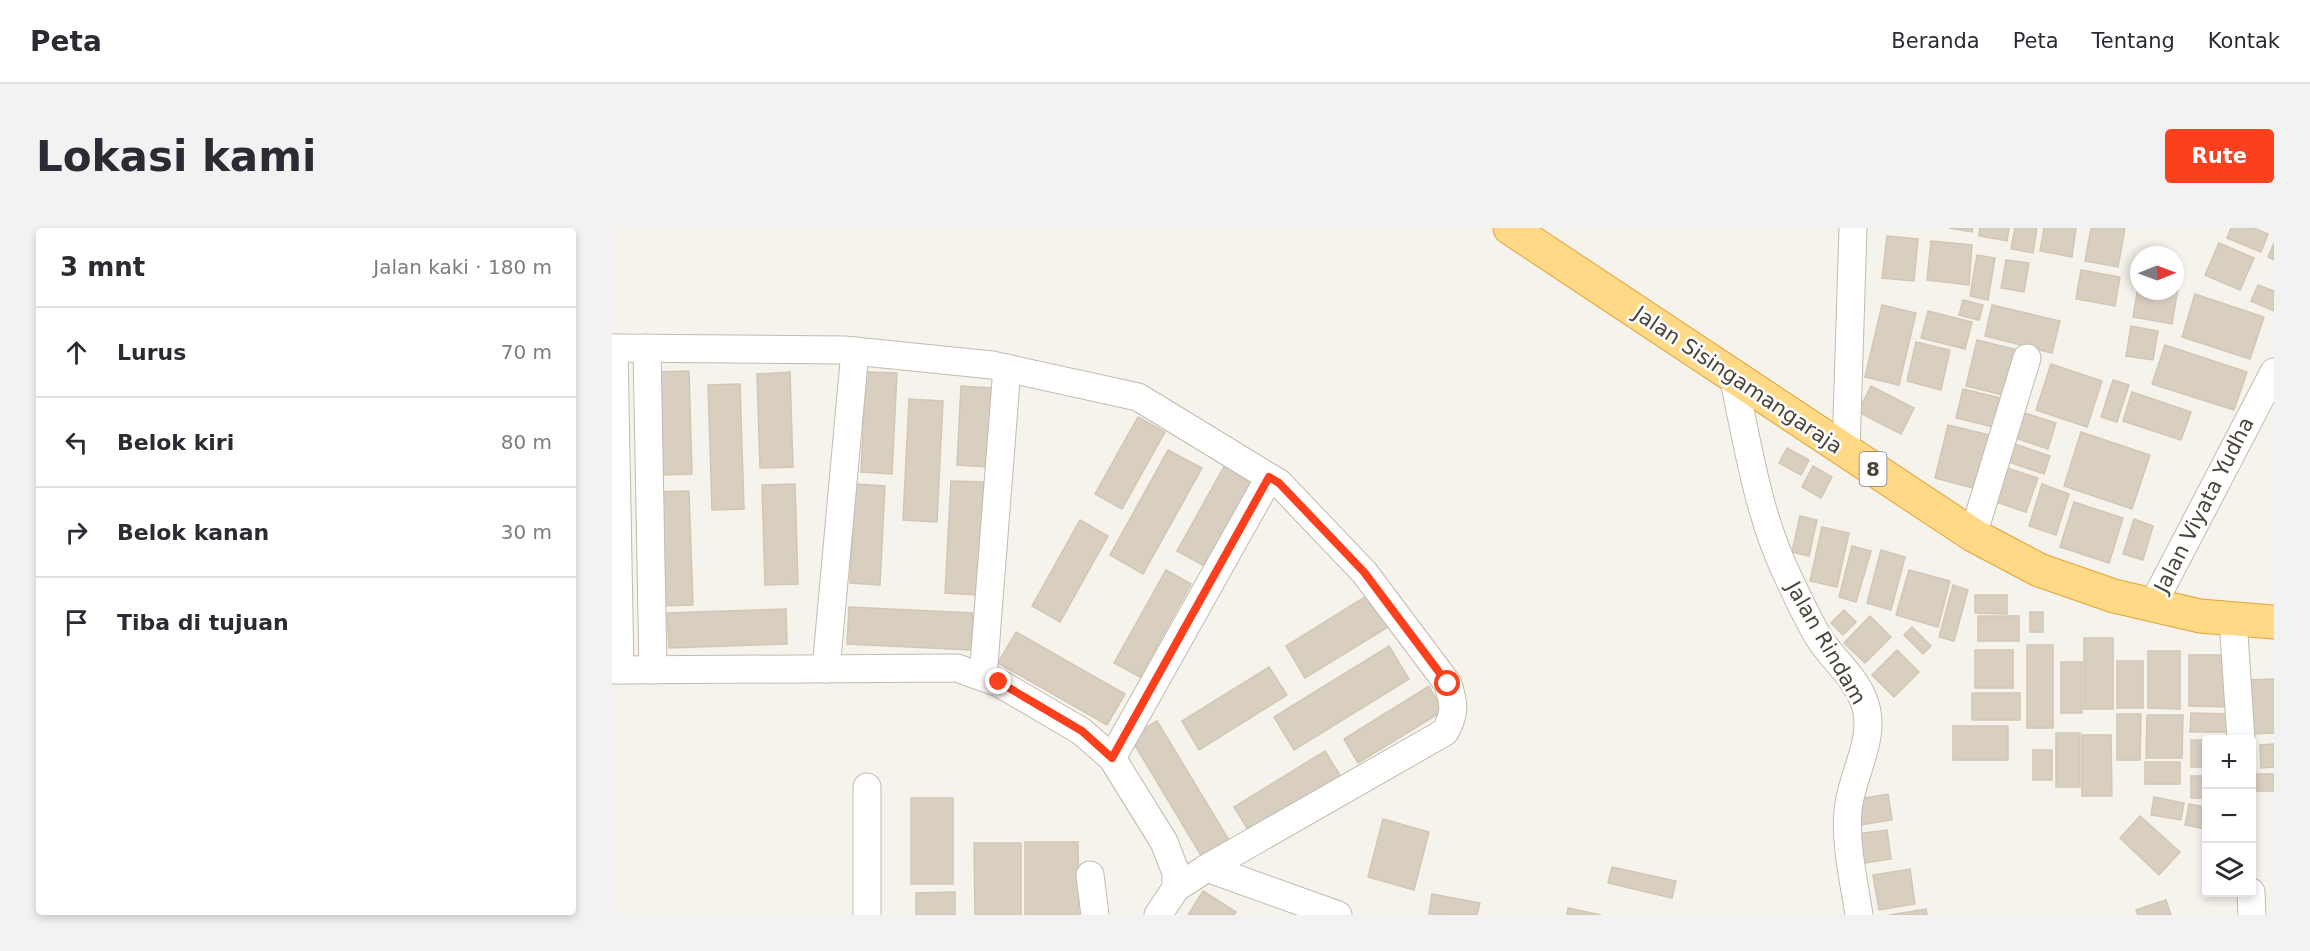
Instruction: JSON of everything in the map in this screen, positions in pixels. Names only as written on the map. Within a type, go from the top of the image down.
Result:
[{"type":"highway","name":"Jalan Sisingamangaraja","points":[[1510,228],[1973,535],[2039,570],[2114,596],[2152,606],[2200,616],[2274,622]]},
{"type":"street","points":[[1846,451],[1853,228]]},
{"type":"street","points":[[1158,915],[1176,888],[1445,732],[1453,718],[1454,702],[1448,684],[1364,572],[1279,483],[1138,397],[1007,368],[855,351],[613,348],[616,670],[957,668],[999,682],[1082,731],[1112,758],[1164,842],[1176,873],[1176,888]]},
{"type":"street","points":[[647,348],[653,670]]},
{"type":"street","points":[[826,669],[855,351]]},
{"type":"street","points":[[1973,535],[2027,358]]},
{"type":"street","points":[[983,677],[1007,368]]},
{"type":"street","name":"Jalan Viyata Yudha","points":[[2152,606],[2274,372]]},
{"type":"street","name":"Jalan Rindam","points":[[1733,376],[1764,518],[1789,579],[1820,639],[1849,674],[1864,701],[1869,725],[1863,756],[1851,791],[1848,812],[1848,842],[1859,915]]},
{"type":"street","points":[[1112,758],[1269,477]]},
{"type":"street","points":[[2233,619],[2241,735]]},
{"type":"street","points":[[867,787],[867,915]]},
{"type":"street","points":[[1207,868],[1338,915]]},
{"type":"street","points":[[1090,875],[1095,915]]},
{"type":"building","points":[[1949,228],[1973,228],[1972,232]]},
{"type":"building","points":[[1980,228],[2009,228],[2007,241],[1979,236]]},
{"type":"building","points":[[2015,228],[2037,228],[2033,253],[2011,249]]},
{"type":"building","points":[[2044,228],[2076,228],[2072,257],[2040,251]]},
{"type":"building","points":[[2091,228],[2125,228],[2118,267],[2085,261]]},
{"type":"building","points":[[2231,228],[2254,228],[2268,234],[2261,252],[2227,238]]},
{"type":"building","points":[[1887,236],[1918,239],[1914,281],[1882,278]]},
{"type":"building","points":[[1931,241],[1972,245],[1969,285],[1927,280]]},
{"type":"building","points":[[2219,243],[2254,258],[2240,290],[2205,275]]},
{"type":"building","points":[[2274,243],[2274,260],[2268,257]]},
{"type":"building","points":[[1977,255],[1995,258],[1988,300],[1970,296]]},
{"type":"building","points":[[2006,260],[2029,263],[2024,292],[2001,288]]},
{"type":"building","points":[[2081,270],[2120,277],[2115,306],[2076,299]]},
{"type":"building","points":[[2258,285],[2274,291],[2274,311],[2251,301]]},
{"type":"building","points":[[2195,294],[2264,317],[2250,359],[2182,337]]},
{"type":"building","points":[[1963,300],[1983,305],[1979,320],[1959,315]]},
{"type":"building","points":[[2136,300],[2176,300],[2172,324],[2133,317]]},
{"type":"building","points":[[1882,305],[1916,313],[1899,385],[1865,377]]},
{"type":"building","points":[[1992,305],[2060,321],[2052,353],[1985,336]]},
{"type":"building","points":[[1928,311],[1972,322],[1965,349],[1921,338]]},
{"type":"building","points":[[2131,326],[2158,331],[2153,360],[2126,356]]},
{"type":"building","points":[[1977,340],[2022,351],[2011,397],[1966,386]]},
{"type":"building","points":[[1916,342],[1950,350],[1941,390],[1907,381]]},
{"type":"building","points":[[2165,345],[2247,372],[2234,410],[2152,384]]},
{"type":"building","points":[[2051,364],[2102,381],[2087,427],[2036,410]]},
{"type":"building","points":[[689,371],[692,474],[661,475],[658,372]]},
{"type":"building","points":[[790,372],[793,467],[760,468],[757,374]]},
{"type":"building","points":[[866,372],[897,373],[892,474],[861,472]]},
{"type":"building","points":[[2113,380],[2129,385],[2117,422],[2101,417]]},
{"type":"building","points":[[740,384],[744,509],[712,510],[708,385]]},
{"type":"building","points":[[961,386],[992,388],[988,467],[957,465]]},
{"type":"building","points":[[1871,386],[1914,408],[1901,434],[1858,412]]},
{"type":"building","points":[[1963,389],[2005,399],[1998,428],[1956,418]]},
{"type":"building","points":[[2132,392],[2191,412],[2181,440],[2123,421]]},
{"type":"building","points":[[909,399],[943,401],[937,522],[903,520]]},
{"type":"building","points":[[2015,410],[2056,423],[2048,449],[2006,435]]},
{"type":"building","points":[[1138,417],[1165,432],[1122,509],[1095,494]]},
{"type":"building","points":[[1948,425],[1994,436],[1981,490],[1935,478]]},
{"type":"building","points":[[2081,432],[2150,455],[2132,509],[2064,486]]},
{"type":"building","points":[[2009,442],[2050,456],[2044,474],[2003,460]]},
{"type":"building","points":[[1787,448],[1809,460],[1801,475],[1779,463]]},
{"type":"building","points":[[1168,450],[1202,468],[1143,574],[1110,555]]},
{"type":"building","points":[[1226,463],[1255,480],[1206,567],[1177,551]]},
{"type":"building","points":[[1813,466],[1832,477],[1821,498],[1802,487]]},
{"type":"building","points":[[2007,468],[2038,478],[2026,512],[1996,502]]},
{"type":"building","points":[[951,481],[984,482],[978,595],[945,593]]},
{"type":"building","points":[[795,484],[798,584],[765,585],[762,485]]},
{"type":"building","points":[[855,484],[885,486],[880,585],[850,583]]},
{"type":"building","points":[[2042,484],[2069,494],[2056,535],[2029,526]]},
{"type":"building","points":[[689,491],[693,605],[657,606],[654,492]]},
{"type":"building","points":[[2074,502],[2123,518],[2109,563],[2060,547]]},
{"type":"building","points":[[1800,516],[1817,520],[1809,556],[1792,552]]},
{"type":"building","points":[[2134,519],[2153,526],[2143,560],[2123,554]]},
{"type":"building","points":[[1080,520],[1108,536],[1060,622],[1032,606]]},
{"type":"building","points":[[1822,527],[1849,533],[1837,587],[1810,581]]},
{"type":"building","points":[[1852,546],[1871,551],[1856,602],[1839,597]]},
{"type":"building","points":[[1881,550],[1905,557],[1891,610],[1867,603]]},
{"type":"building","points":[[1166,570],[1191,584],[1140,677],[1114,663]]},
{"type":"building","points":[[1909,570],[1950,581],[1938,627],[1896,615]]},
{"type":"building","points":[[1953,585],[1968,590],[1954,641],[1939,637]]},
{"type":"building","points":[[1368,595],[1388,627],[1305,678],[1286,646]]},
{"type":"building","points":[[1975,595],[2007,595],[2007,614],[1975,613]]},
{"type":"building","points":[[849,607],[973,613],[971,650],[847,644]]},
{"type":"building","points":[[786,609],[787,644],[669,648],[667,613]]},
{"type":"building","points":[[1844,610],[1856,622],[1843,635],[1831,623]]},
{"type":"building","points":[[2030,612],[2043,612],[2043,632],[2030,632]]},
{"type":"building","points":[[1870,616],[1891,637],[1865,663],[1844,643]]},
{"type":"building","points":[[1978,616],[2019,616],[2019,641],[1978,641]]},
{"type":"building","points":[[1912,627],[1931,646],[1923,654],[1904,635]]},
{"type":"building","points":[[1016,632],[1125,694],[1107,725],[998,663]]},
{"type":"building","points":[[2084,638],[2113,638],[2113,709],[2084,709]]},
{"type":"building","points":[[2027,645],[2053,645],[2053,728],[2027,728]]},
{"type":"building","points":[[1389,646],[1409,679],[1294,750],[1274,717]]},
{"type":"building","points":[[1897,650],[1919,672],[1894,697],[1872,675]]},
{"type":"building","points":[[1975,650],[2013,650],[2013,688],[1975,688]]},
{"type":"building","points":[[2148,651],[2180,651],[2180,709],[2148,708]]},
{"type":"building","points":[[2189,655],[2229,655],[2229,707],[2189,706]]},
{"type":"building","points":[[2117,661],[2143,661],[2143,708],[2117,708]]},
{"type":"building","points":[[2061,662],[2082,662],[2082,713],[2061,713]]},
{"type":"building","points":[[1269,667],[1287,695],[1199,750],[1182,721]]},
{"type":"building","points":[[2274,679],[2274,733],[2249,734],[2247,680]]},
{"type":"building","points":[[1429,686],[1443,711],[1358,763],[1344,739]]},
{"type":"building","points":[[1972,693],[2020,693],[2020,720],[1972,720]]},
{"type":"building","points":[[2191,713],[2228,714],[2228,732],[2190,732]]},
{"type":"building","points":[[2117,714],[2141,714],[2140,760],[2117,760]]},
{"type":"building","points":[[2147,715],[2183,715],[2182,758],[2146,758]]},
{"type":"building","points":[[1157,721],[1229,840],[1202,857],[1130,737]]},
{"type":"building","points":[[1953,726],[2008,726],[2008,760],[1953,760]]},
{"type":"building","points":[[2056,733],[2080,733],[2080,787],[2056,787]]},
{"type":"building","points":[[2082,735],[2111,735],[2112,796],[2082,796]]},
{"type":"building","points":[[2191,740],[2202,740],[2202,767],[2191,767]]},
{"type":"building","points":[[2274,744],[2274,767],[2261,768],[2260,745]]},
{"type":"building","points":[[2033,750],[2052,750],[2052,780],[2033,780]]},
{"type":"building","points":[[1325,751],[1341,777],[1250,833],[1234,807]]},
{"type":"building","points":[[2145,762],[2180,762],[2180,784],[2145,784]]},
{"type":"building","points":[[2256,774],[2274,774],[2274,791],[2256,791]]},
{"type":"building","points":[[2191,776],[2202,776],[2202,798],[2191,798]]},
{"type":"building","points":[[1888,794],[1892,820],[1855,826],[1851,800]]},
{"type":"building","points":[[2154,797],[2184,803],[2181,820],[2151,815]]},
{"type":"building","points":[[911,798],[953,798],[953,884],[911,884]]},
{"type":"building","points":[[2189,804],[2202,806],[2202,828],[2185,825]]},
{"type":"building","points":[[2140,816],[2180,852],[2159,875],[2120,838]]},
{"type":"building","points":[[1383,819],[1429,832],[1414,890],[1368,877]]},
{"type":"building","points":[[1887,830],[1891,859],[1860,864],[1856,834]]},
{"type":"building","points":[[1025,842],[1078,842],[1079,915],[1025,915]]},
{"type":"building","points":[[974,843],[1021,843],[1021,915],[975,915]]},
{"type":"building","points":[[1612,867],[1676,881],[1672,898],[1608,883]]},
{"type":"building","points":[[1910,869],[1915,904],[1879,910],[1873,875]]},
{"type":"building","points":[[1203,891],[1236,912],[1234,915],[1188,915]]},
{"type":"building","points":[[955,892],[955,915],[916,915],[916,893]]},
{"type":"building","points":[[1432,894],[1480,903],[1477,915],[1429,914]]},
{"type":"building","points":[[2166,900],[2171,915],[2138,915],[2136,910]]},
{"type":"building","points":[[1568,908],[1601,915],[1567,915]]},
{"type":"building","points":[[1926,909],[1927,915],[1889,915]]},
{"type":"route","points":[[999,682],[1082,731],[1112,758],[1269,477],[1279,483],[1364,572],[1448,684]]}]
